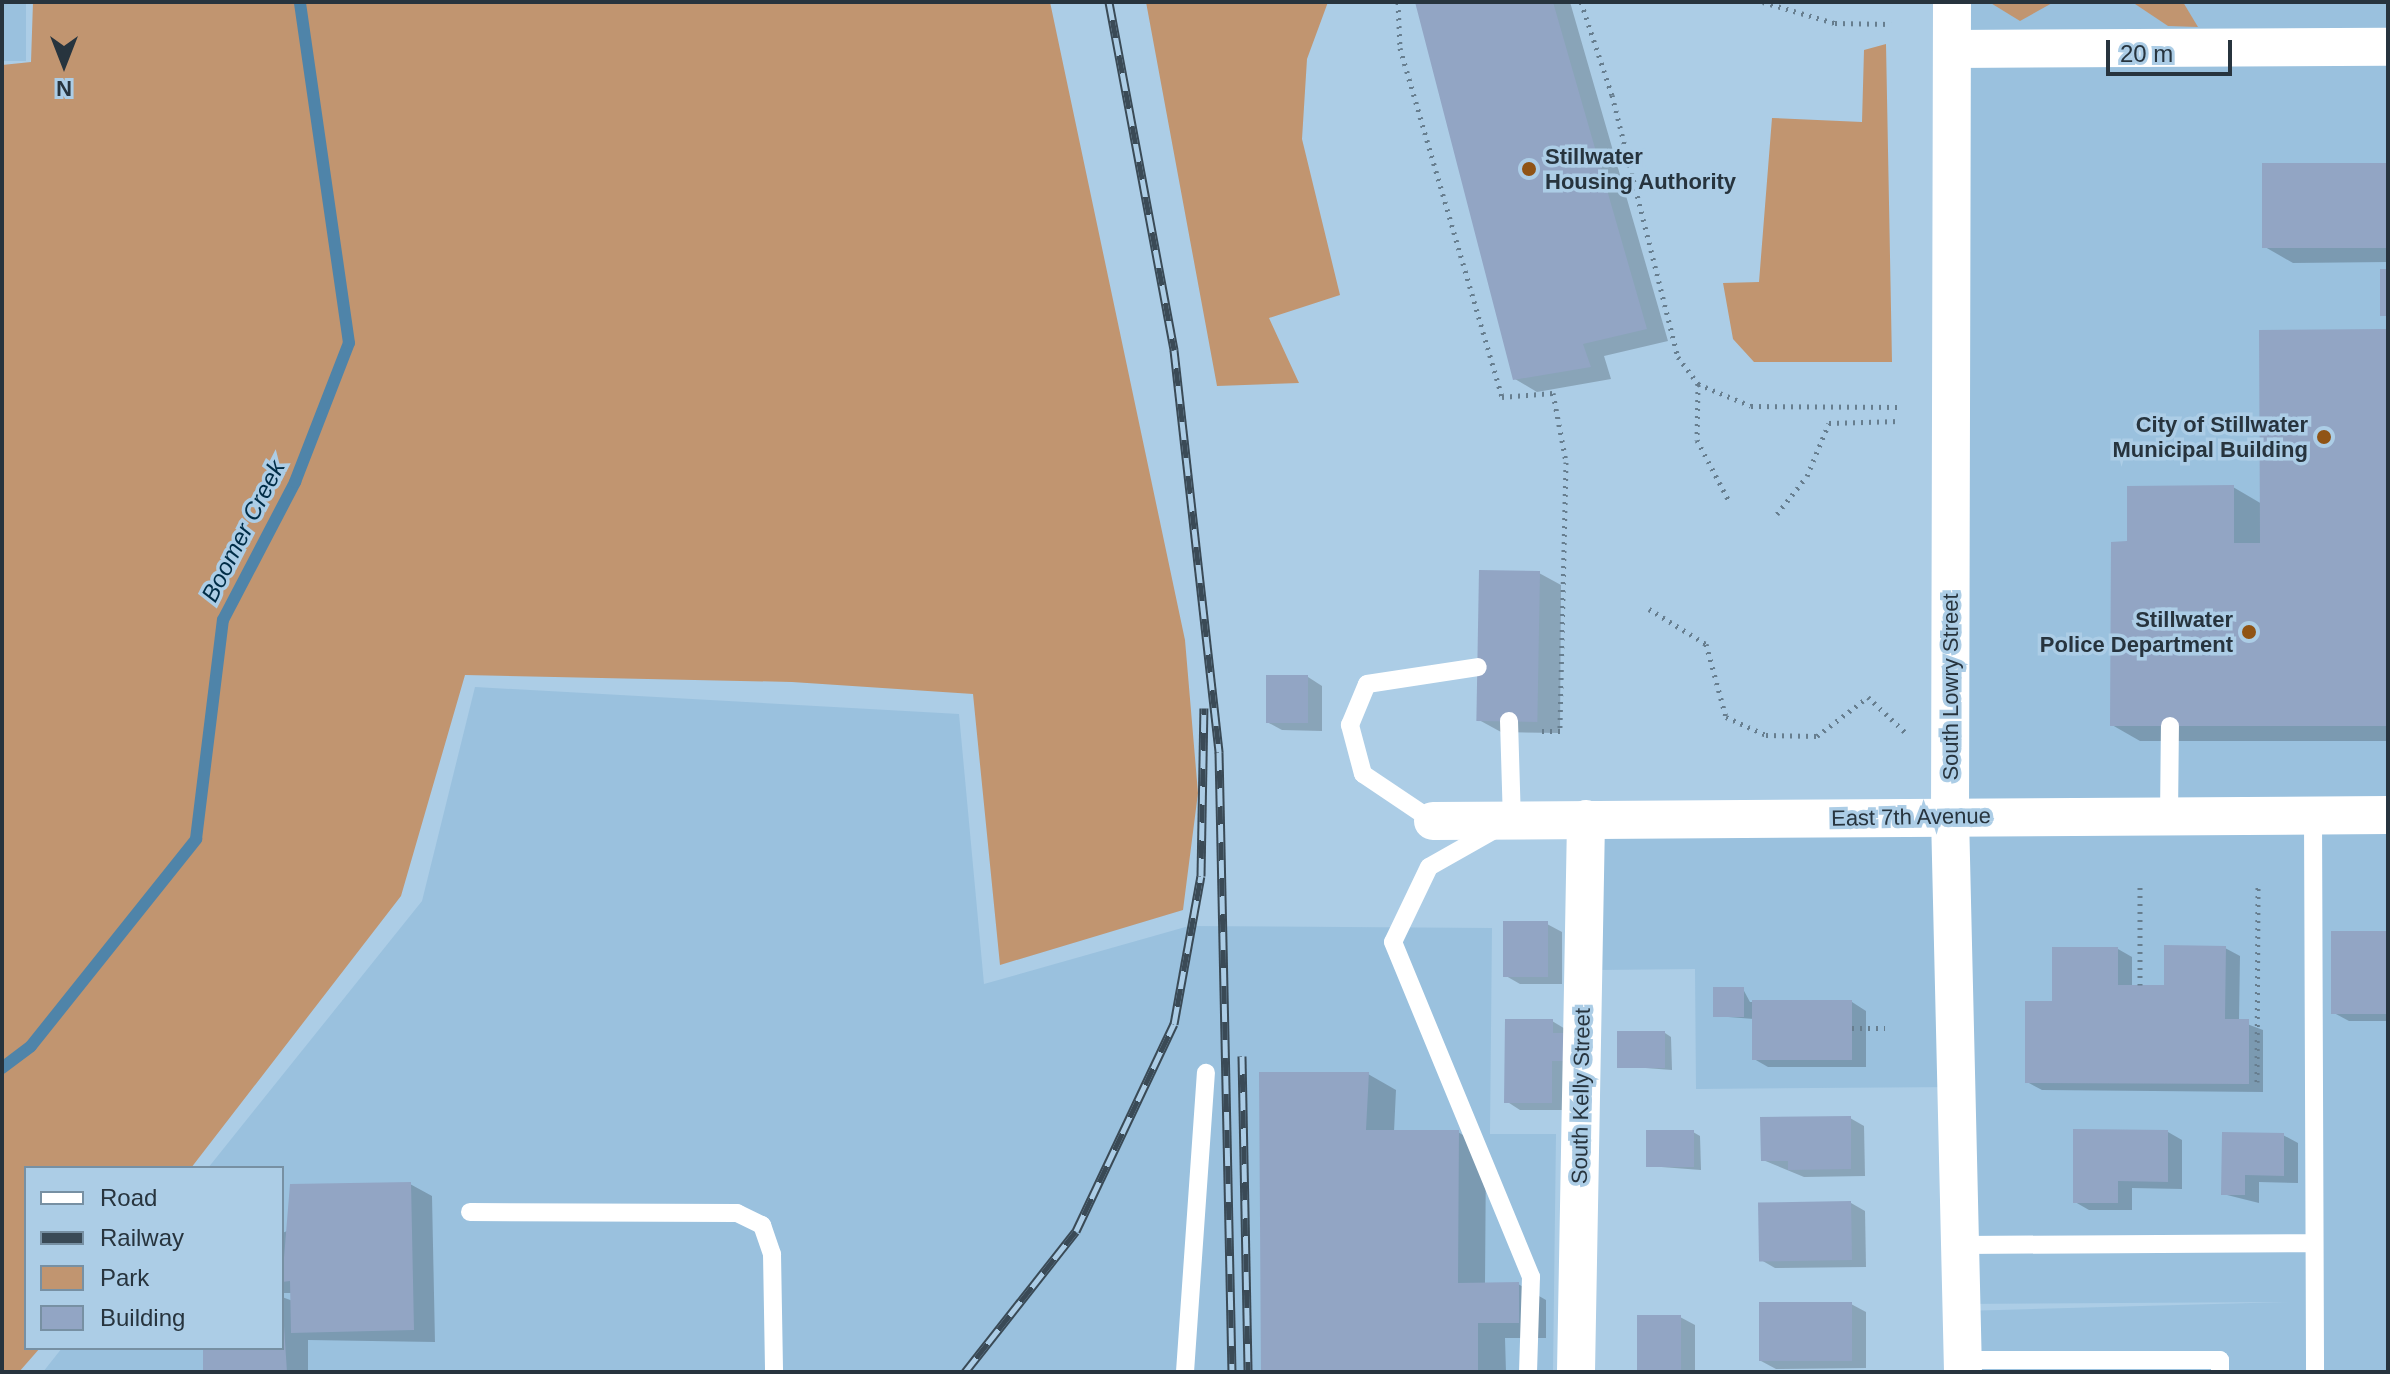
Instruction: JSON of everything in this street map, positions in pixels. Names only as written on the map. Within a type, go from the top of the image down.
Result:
[{"type":"street","name":"South Lowry Street","points":[[1952,2],[1950,816],[1963,1366]]},
{"type":"street","points":[[1952,49],[2388,47]]},
{"type":"street","name":"East 7th Avenue","points":[[1433,821],[2388,815]]},
{"type":"street","name":"South Kelly Street","points":[[1576,1372],[1586,819]]},
{"type":"lane","points":[[1433,821],[1363,774],[1350,725],[1367,684],[1478,667]]},
{"type":"lane","points":[[1509,726],[1512,820],[1429,867],[1393,942],[1531,1277],[1528,1372]]},
{"type":"lane","points":[[2169,816],[2170,726]]},
{"type":"lane","points":[[2313,815],[2315,1372]]},
{"type":"lane","points":[[1185,1372],[1206,1073]]},
{"type":"lane","points":[[470,1212],[721,1212],[762,1225],[772,1254],[774,1372]]},
{"type":"lane","points":[[1961,1245],[2314,1243]]},
{"type":"lane","points":[[1963,1366],[2220,1360],[2220,1372]]},
{"type":"path","points":[[1398,2],[1400,48],[1502,397],[1553,393],[1566,462],[1560,731],[1509,726]]},
{"type":"path","points":[[1581,2],[1612,95],[1678,357],[1698,384],[1751,406],[1900,407]]},
{"type":"path","points":[[1763,2],[1835,23],[1891,24]]},
{"type":"path","points":[[1698,384],[1697,440],[1729,501]]},
{"type":"path","points":[[1777,514],[1807,476],[1829,423],[1900,421]]},
{"type":"path","points":[[1649,609],[1706,644],[1726,717],[1766,735],[1817,736],[1868,697],[1908,735]]},
{"type":"path","points":[[2257,1082],[2258,885]]},
{"type":"path","points":[[2140,886],[2140,985]]},
{"type":"path","points":[[1852,1028],[1885,1028]]},
{"type":"shaded area","points":[[2,2],[26,2],[26,61],[2,61]]},
{"type":"shaded area","points":[[1950,2],[2388,2],[2388,1372],[1963,1372],[1963,1311],[2288,1302],[1959,1304],[1958,1087],[1696,1089],[1695,969],[1598,970],[1597,822],[2313,816],[1953,817]]},
{"type":"shaded area","points":[[475,687],[959,714],[984,984],[1189,926],[1492,928],[1490,1134],[1556,1134],[1553,1372],[43,1372],[60,1350],[284,1350],[284,1166],[210,1166],[422,901]]},
{"type":"green space","points":[[33,2],[1050,2],[1185,640],[1198,793],[1183,910],[1000,965],[973,694],[792,682],[465,675],[401,896],[193,1166],[24,1166],[24,1350],[38,1350],[19,1372],[2,1372],[2,65],[31,62]]},
{"type":"green space","points":[[1146,2],[1328,2],[1307,59],[1302,139],[1340,295],[1269,318],[1299,383],[1217,386]]},
{"type":"green space","points":[[1989,2],[2054,2],[2020,21]]},
{"type":"green space","points":[[2132,2],[2183,2],[2198,27],[2168,26]]},
{"type":"green space","points":[[1886,44],[1892,362],[1754,362],[1733,339],[1723,283],[1759,282],[1772,118],[1862,122],[1864,50]]},
{"type":"building","name":"Stillwater Housing Authority","points":[[1415,2],[1553,2],[1647,329],[1583,344],[1591,367],[1513,380]]},
{"type":"building","points":[[2262,163],[2388,163],[2388,248],[2262,248]]},
{"type":"building","points":[[2380,269],[2388,269],[2388,316],[2380,316]]},
{"type":"building","name":"Stillwater Police Department","points":[[2388,329],[2388,726],[2110,726],[2111,542],[2127,541],[2127,486],[2234,485],[2234,543],[2260,543],[2259,330]]},
{"type":"building","points":[[1479,570],[1540,571],[1537,722],[1476,721]]},
{"type":"building","points":[[1266,675],[1308,675],[1308,723],[1266,723]]},
{"type":"building","points":[[1503,921],[1548,921],[1548,977],[1503,977]]},
{"type":"building","points":[[2331,931],[2388,931],[2388,1014],[2331,1014]]},
{"type":"building","points":[[2164,945],[2226,946],[2225,1019],[2249,1019],[2249,1084],[2025,1083],[2025,1001],[2052,1001],[2052,947],[2118,947],[2118,985],[2164,985]]},
{"type":"building","points":[[1713,987],[1744,987],[1744,1017],[1713,1017]]},
{"type":"building","points":[[1752,1000],[1852,1000],[1852,1060],[1752,1060]]},
{"type":"building","points":[[1505,1019],[1553,1019],[1553,1033],[1565,1033],[1565,1061],[1552,1061],[1552,1103],[1504,1103]]},
{"type":"building","points":[[1617,1031],[1665,1031],[1665,1068],[1617,1068]]},
{"type":"building","points":[[1259,1072],[1369,1072],[1366,1130],[1459,1130],[1458,1283],[1519,1282],[1519,1323],[1478,1323],[1478,1372],[1261,1372]]},
{"type":"building","points":[[1851,1116],[1851,1169],[1788,1170],[1788,1161],[1761,1161],[1760,1117]]},
{"type":"building","points":[[2073,1129],[2168,1130],[2168,1182],[2118,1181],[2118,1203],[2073,1203]]},
{"type":"building","points":[[1646,1130],[1694,1130],[1694,1167],[1646,1167]]},
{"type":"building","points":[[2222,1132],[2284,1133],[2284,1176],[2245,1175],[2245,1195],[2221,1195]]},
{"type":"building","points":[[411,1182],[414,1330],[291,1333],[290,1281],[284,1282],[290,1184]]},
{"type":"building","points":[[1851,1201],[1852,1260],[1759,1262],[1758,1203]]},
{"type":"building","points":[[1759,1302],[1852,1302],[1852,1361],[1759,1361]]},
{"type":"building","points":[[1637,1315],[1681,1315],[1681,1370],[1637,1370]]},
{"type":"building","points":[[284,1326],[287,1372],[203,1372],[203,1350],[284,1350]]},
{"type":"waterway","name":"Boomer Creek","points":[[2,1068],[31,1046],[196,839],[223,620],[295,482],[349,343],[300,2]]},
{"type":"railway","points":[[1109,2],[1174,350],[1219,752],[1232,1372]]},
{"type":"railway","points":[[965,1372],[1076,1231],[1174,1024],[1201,876],[1204,708]]},
{"type":"railway","points":[[1242,1056],[1248,1372]]},
{"type":"place","name":"Stillwater Housing Authority","points":[[1529,169]]},
{"type":"place","name":"City of Stillwater Municipal Building","points":[[2324,437]]},
{"type":"place","name":"Stillwater Police Department","points":[[2249,632]]}]
